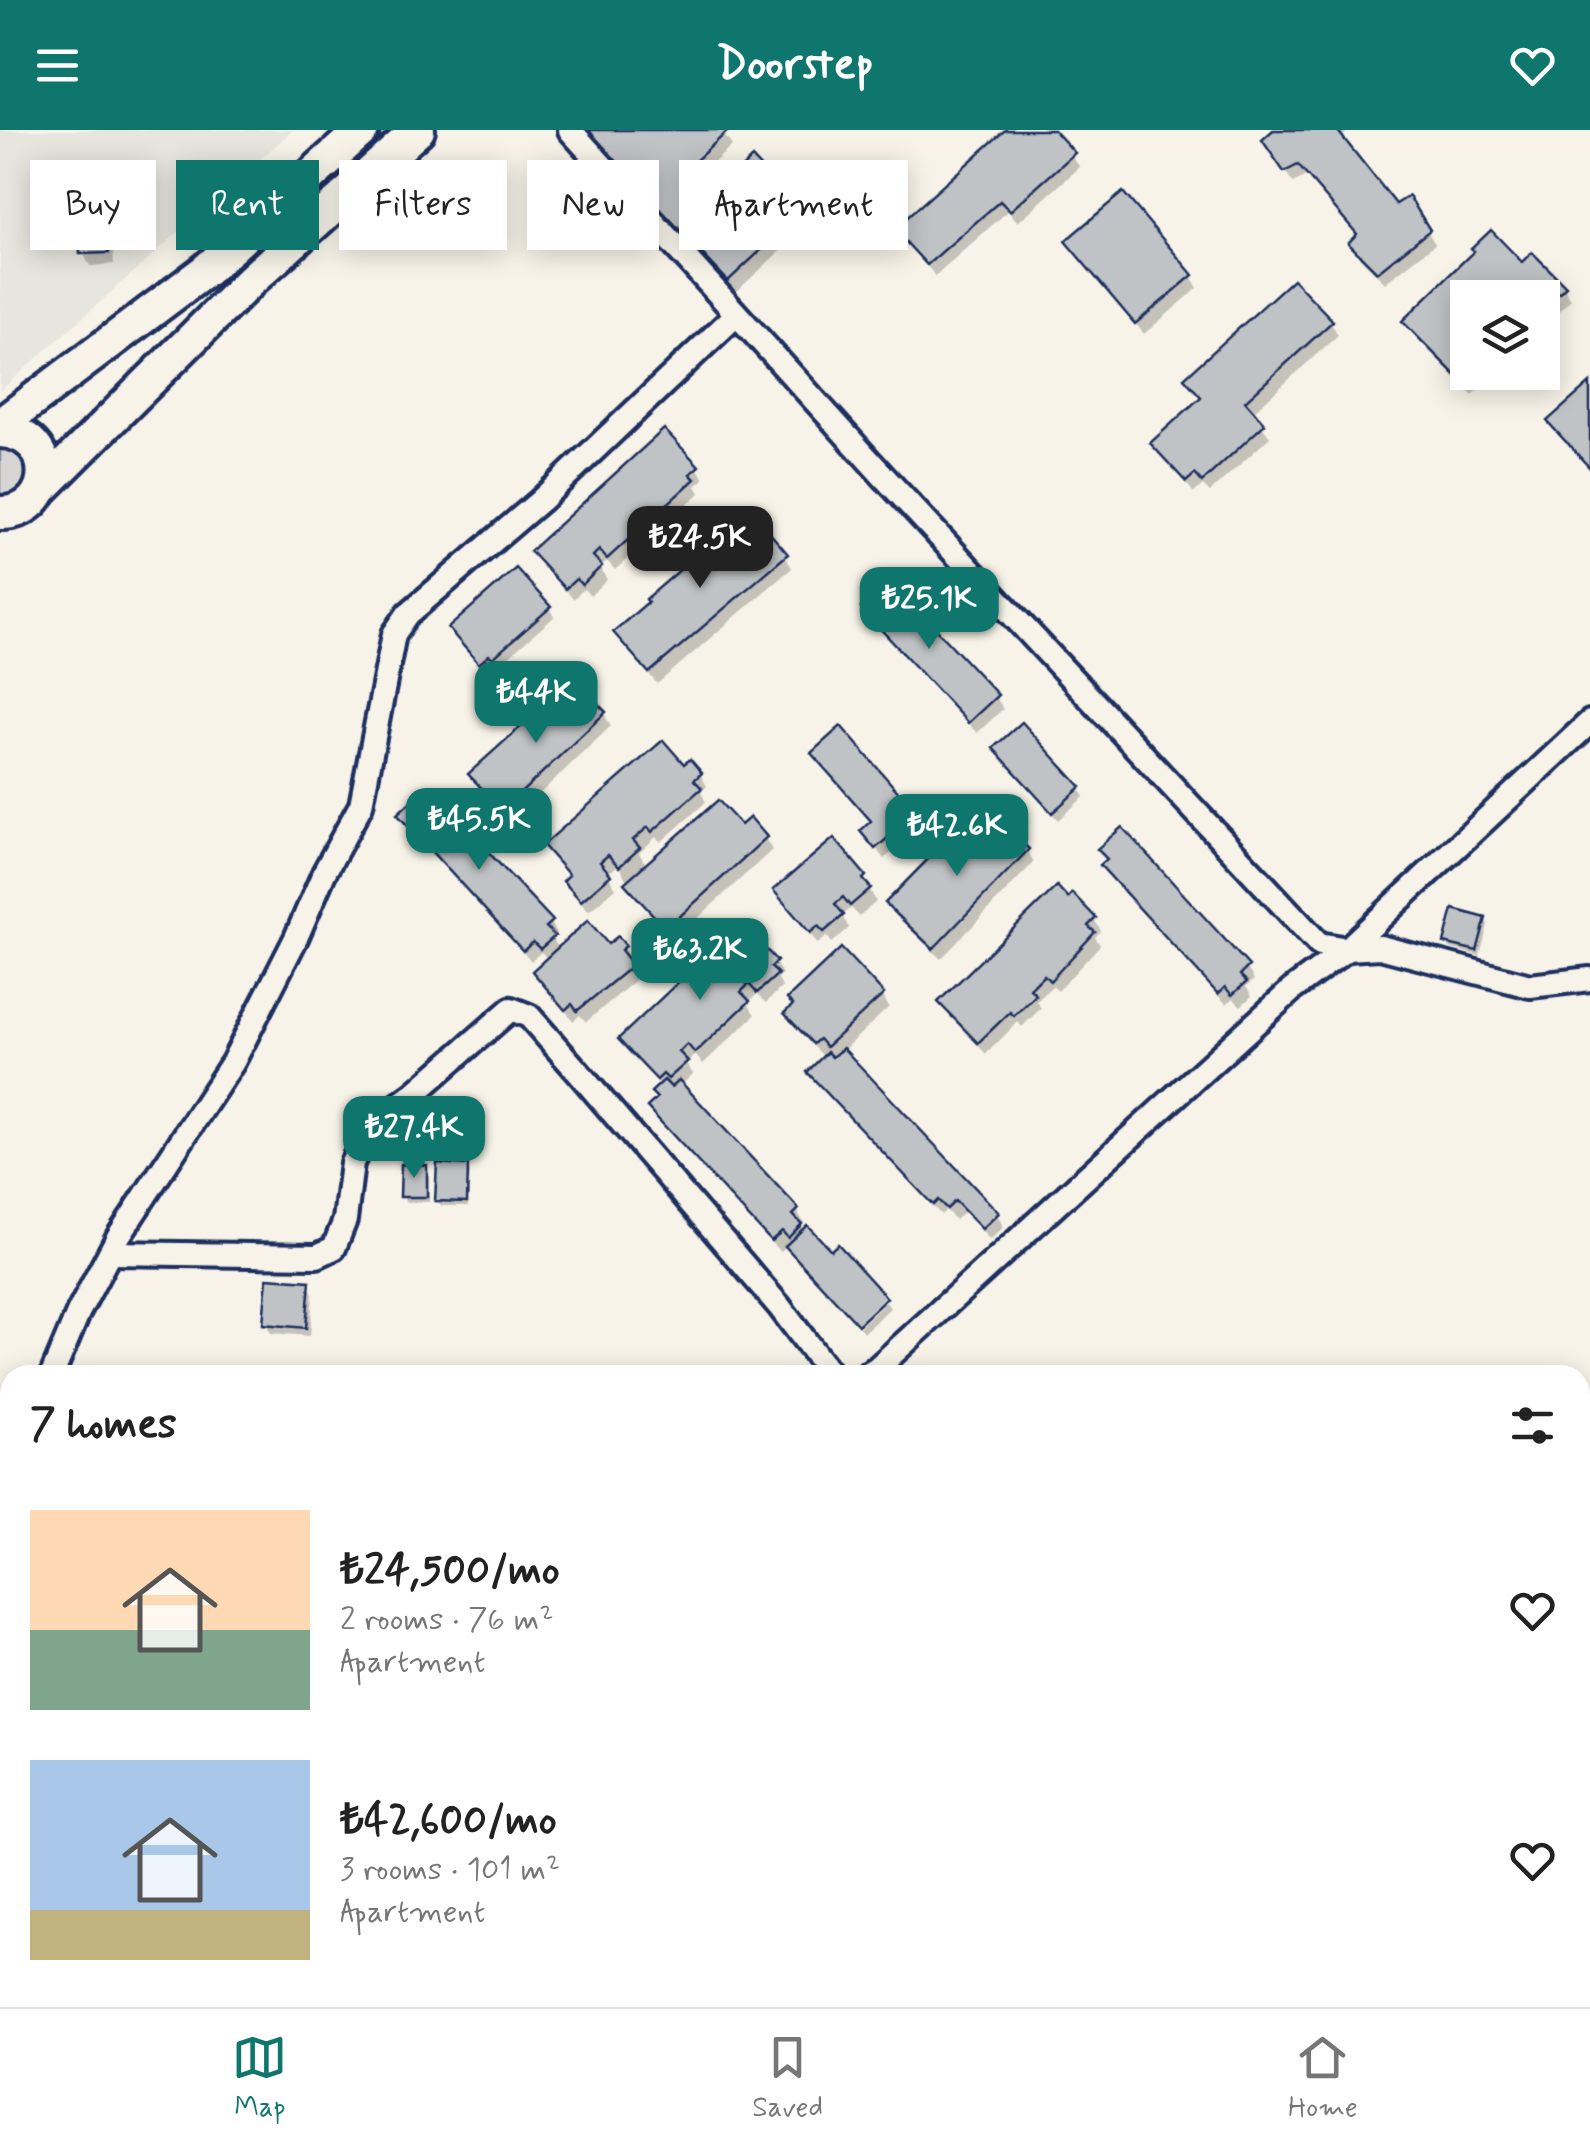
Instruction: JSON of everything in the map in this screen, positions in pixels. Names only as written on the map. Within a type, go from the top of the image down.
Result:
[{"type":"highway","points":[[0,428],[206,270],[362,130]]},
{"type":"highway","points":[[15,510],[249,282],[418,130]]},
{"type":"highway","points":[[0,428],[18,434],[38,451],[43,464],[15,510]]},
{"type":"street","points":[[570,130],[1318,944],[1347,949],[1380,947],[1530,986],[1590,980]]},
{"type":"street","points":[[56,1365],[110,1253],[232,1062],[362,804],[394,634],[408,614],[541,500],[736,315]]},
{"type":"street","points":[[880,1365],[1293,989],[1347,949],[1590,722]]},
{"type":"street","points":[[110,1253],[317,1256],[334,1248],[345,1220],[352,1163],[370,1126],[415,1093],[511,1009],[529,1016],[572,1065],[778,1306],[823,1365]]},
{"type":"shaded area","points":[[0,130],[293,130],[259,160],[176,160],[176,234],[0,391]]},
{"type":"shaded area","points":[[0,447],[24,457],[28,477],[21,494],[0,500]]},
{"type":"building","points":[[586,130],[727,132],[696,160],[679,160],[679,229],[659,208],[659,160],[614,160]]},
{"type":"building","points":[[1005,130],[1054,130],[1075,153],[1010,211],[1000,201],[927,265],[908,244],[908,217]]},
{"type":"building","points":[[1273,130],[1337,130],[1396,204],[1409,196],[1430,230],[1377,272],[1348,243],[1357,234],[1298,165],[1284,172],[1262,140]]},
{"type":"building","points":[[1123,192],[1193,275],[1135,324],[1065,241]]},
{"type":"building","points":[[1491,230],[1522,262],[1532,252],[1560,280],[1450,280],[1450,370],[1402,321],[1474,251],[1471,249]]},
{"type":"building","points":[[80,250],[109,250],[109,253],[80,254]]},
{"type":"building","points":[[699,250],[761,250],[728,281]]},
{"type":"building","points":[[1293,279],[1333,321],[1245,401],[1265,424],[1202,482],[1195,474],[1186,482],[1150,443],[1201,397],[1184,378]]},
{"type":"building","points":[[1590,383],[1590,468],[1547,421]]},
{"type":"building","points":[[664,429],[699,466],[690,474],[695,479],[607,559],[599,550],[593,556],[602,566],[582,585],[576,579],[565,589],[530,551]]},
{"type":"building","points":[[750,510],[788,554],[649,673],[613,632],[710,544],[723,560],[732,553],[714,532],[735,515],[739,519]]},
{"type":"building","points":[[516,568],[551,607],[493,658],[489,655],[479,664],[448,628]]},
{"type":"building","points":[[890,580],[998,695],[968,723],[861,608]]},
{"type":"building","points":[[566,686],[580,701],[588,694],[606,712],[503,810],[468,774]]},
{"type":"building","points":[[1022,722],[1081,787],[1052,813],[993,748]]},
{"type":"building","points":[[841,726],[901,795],[895,800],[911,818],[875,849],[860,831],[871,821],[811,753]]},
{"type":"building","points":[[663,740],[684,764],[690,759],[702,773],[694,780],[702,788],[652,832],[648,827],[633,840],[640,848],[619,867],[608,855],[600,862],[611,875],[581,901],[563,881],[569,875],[543,845]]},
{"type":"building","points":[[420,793],[437,811],[444,805],[553,921],[546,927],[555,936],[540,949],[533,942],[523,951],[397,814]]},
{"type":"building","points":[[718,800],[741,825],[750,817],[767,837],[666,929],[624,883]]},
{"type":"building","points":[[986,807],[1029,849],[933,949],[885,903],[935,852],[938,856],[959,834],[968,842],[975,835],[967,827]]},
{"type":"building","points":[[1122,827],[1249,966],[1240,975],[1247,982],[1232,995],[1225,987],[1218,994],[1100,865],[1107,859],[1097,849]]},
{"type":"building","points":[[834,838],[866,876],[863,879],[871,888],[850,906],[843,897],[835,904],[844,915],[824,932],[818,926],[810,933],[773,890]]},
{"type":"building","points":[[1057,886],[1068,898],[1072,893],[1096,918],[1088,926],[1095,932],[1050,981],[1044,975],[1030,989],[1036,995],[1014,1016],[1010,1012],[978,1043],[938,1002]]},
{"type":"building","points":[[1453,909],[1486,918],[1477,951],[1444,943]]},
{"type":"building","points":[[588,920],[608,944],[618,936],[626,946],[621,950],[633,965],[577,1011],[572,1004],[565,1010],[532,971]]},
{"type":"building","points":[[741,923],[777,961],[771,967],[778,974],[757,993],[749,984],[741,992],[750,1001],[695,1053],[687,1044],[679,1052],[688,1061],[668,1079],[663,1074],[657,1080],[618,1039]]},
{"type":"building","points":[[841,948],[884,994],[826,1047],[819,1039],[813,1044],[784,1013],[793,1005],[787,999]]},
{"type":"building","points":[[843,1048],[999,1213],[982,1229],[955,1201],[947,1209],[938,1200],[933,1205],[807,1072],[827,1052],[832,1057]]},
{"type":"building","points":[[664,1080],[671,1087],[679,1080],[799,1209],[793,1215],[802,1224],[788,1238],[782,1231],[771,1241],[647,1107],[657,1098],[651,1092]]},
{"type":"building","points":[[432,1122],[447,1123],[446,1128],[470,1129],[468,1160],[430,1157]]},
{"type":"building","points":[[437,1163],[468,1165],[467,1202],[435,1201]]},
{"type":"building","points":[[401,1164],[427,1165],[427,1197],[400,1197]]},
{"type":"building","points":[[807,1225],[831,1250],[838,1244],[887,1298],[858,1325],[785,1246]]},
{"type":"building","points":[[267,1278],[310,1281],[306,1328],[263,1324]]}]
